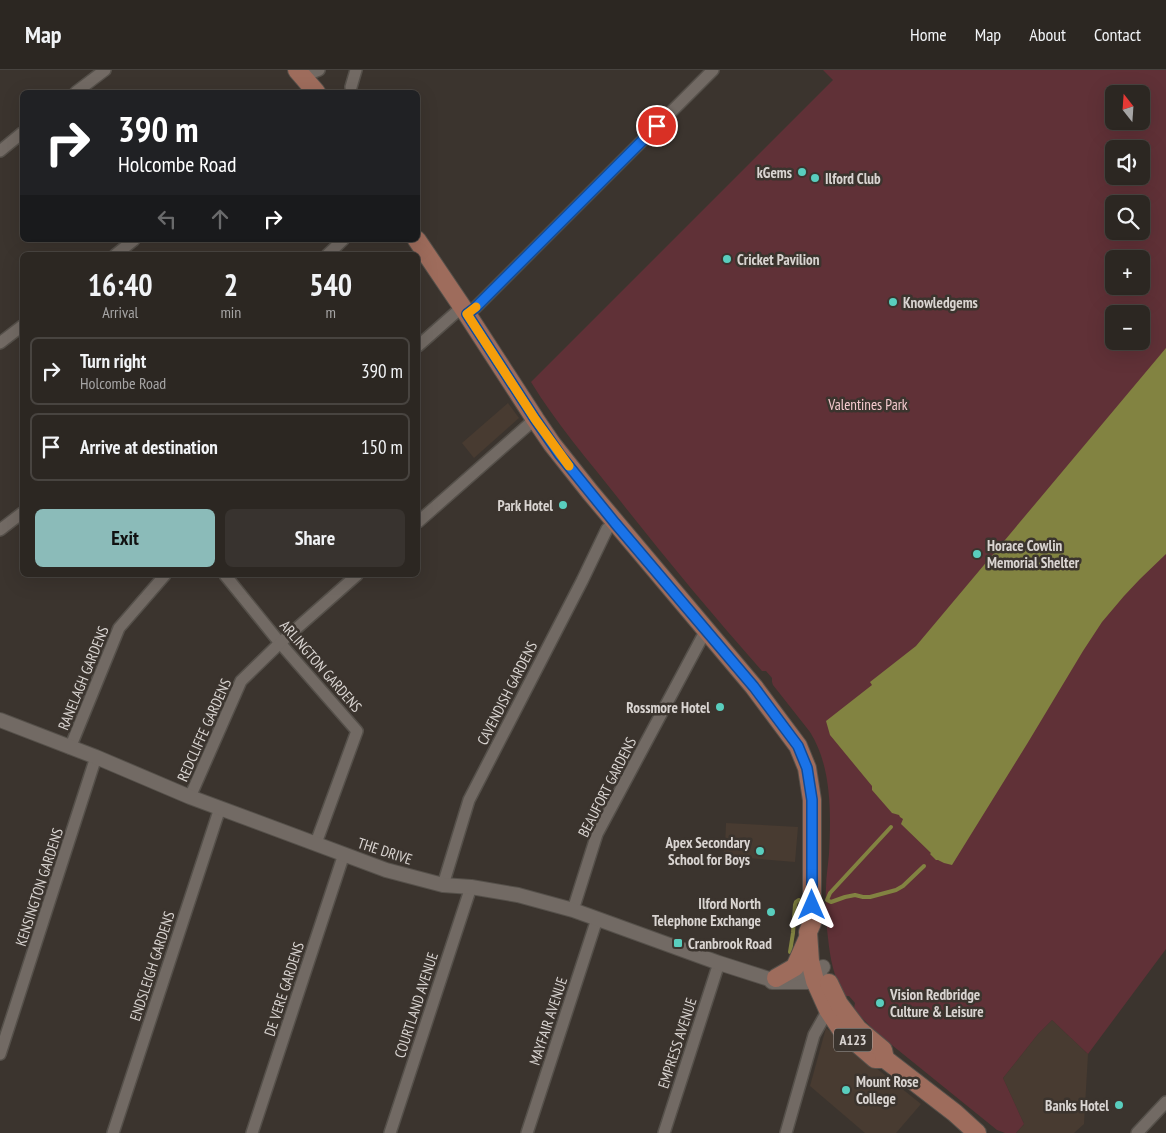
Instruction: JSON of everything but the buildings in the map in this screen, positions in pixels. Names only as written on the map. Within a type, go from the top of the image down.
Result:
[{"type":"main road","points":[[307,73],[315,90]]},
{"type":"main road","name":"A123","points":[[418,242],[465,310],[535,419],[578,477],[754,687],[798,746],[807,768],[812,800],[810,931],[820,974],[833,1008],[882,1050],[885,1059],[955,1113],[977,1133]]},
{"type":"main road","points":[[772,978],[795,966],[810,931]]},
{"type":"street","points":[[79,90],[105,70]]},
{"type":"street","points":[[351,87],[356,70]]},
{"type":"street","points":[[420,344],[465,310],[475,308],[713,70]]},
{"type":"street","points":[[0,151],[20,136]]},
{"type":"street","points":[[119,252],[131,242]]},
{"type":"street","points":[[330,252],[342,242]]},
{"type":"street","points":[[1,340],[20,327]]},
{"type":"street","points":[[420,520],[535,419]]},
{"type":"street","points":[[0,530],[20,515]]},
{"type":"street","name":"CAVENDISH GARDENS","points":[[443,885],[469,800],[607,529],[615,523]]},
{"type":"street","name":"RANELAGH GARDENS","points":[[70,748],[119,628],[163,577]]},
{"type":"street","name":"ARLINGTON GARDENS","points":[[227,577],[280,643],[357,731],[316,843]]},
{"type":"street","name":"REDCLIFFE GARDENS","points":[[190,797],[241,680],[355,577]]},
{"type":"street","name":"BEAUFORT GARDENS","points":[[573,910],[597,834],[706,630]]},
{"type":"street","name":"THE DRIVE","points":[[0,720],[190,797],[386,870],[443,885],[471,887],[518,896],[573,910],[719,963],[772,978]]},
{"type":"street","name":"KENSINGTON GARDENS","points":[[0,1054],[96,758]]},
{"type":"street","name":"ENDSLEIGH GARDENS","points":[[113,1133],[220,808]]},
{"type":"street","name":"DE VERE GARDENS","points":[[252,1133],[344,854]]},
{"type":"street","name":"COURTLAND AVENUE","points":[[390,1133],[471,887]]},
{"type":"street","name":"MAYFAIR AVENUE","points":[[527,1133],[597,919]]},
{"type":"street","name":"EMPRESS AVENUE","points":[[664,1133],[719,963]]},
{"type":"street","points":[[772,978],[820,974]]},
{"type":"street","points":[[786,1133],[814,1035],[833,1008]]},
{"type":"street","points":[[1137,1133],[1166,1102]]},
{"type":"shaded area","points":[[1166,348],[1166,554],[1124,596],[1102,622],[952,865],[936,860],[901,824],[903,819],[899,815],[892,813],[872,790],[872,786],[830,735],[826,721],[872,685],[870,682],[916,646]]},
{"type":"shaded area","points":[[508,403],[519,418],[474,458],[462,443]]},
{"type":"shaded area","points":[[726,823],[798,827],[795,862],[723,854]]},
{"type":"shaded area","points":[[1052,1020],[1088,1054],[1084,1124],[1074,1133],[1016,1133],[1024,1124],[1003,1078],[1038,1034]]},
{"type":"shaded area","points":[[826,1028],[921,1104],[896,1133],[865,1133],[810,1086]]},
{"type":"green space","name":"Valentines Park","points":[[823,70],[1166,70],[1166,949],[1088,1054],[1052,1020],[1038,1034],[1003,1078],[1024,1124],[1016,1133],[1005,1133],[997,1130],[877,1033],[860,1016],[854,1008],[855,1003],[849,996],[845,996],[833,968],[826,919],[830,807],[826,775],[823,760],[810,732],[773,685],[772,678],[766,671],[762,671],[653,542],[562,427],[531,382],[833,80]]},
{"type":"waterway","points":[[891,827],[830,893],[827,900],[831,902],[855,895],[870,897],[896,890],[903,886],[924,866]]},
{"type":"waterway","points":[[790,952],[795,905],[799,900]]},
{"type":"slow traffic","points":[[476,307],[467,314],[535,419],[569,466]]},
{"type":"place","name":"kGems","points":[[802,172]]},
{"type":"place","name":"Ilford Club","points":[[815,178]]},
{"type":"place","name":"Cricket Pavilion","points":[[727,259]]},
{"type":"place","name":"Knowledgems","points":[[893,302]]},
{"type":"place","name":"Park Hotel","points":[[563,505]]},
{"type":"place","name":"Horace Cowlin Memorial Shelter","points":[[977,554]]},
{"type":"place","name":"Rossmore Hotel","points":[[720,707]]},
{"type":"place","name":"Apex Secondary School for Boys","points":[[760,851]]},
{"type":"place","name":"Ilford North Telephone Exchange","points":[[771,912]]},
{"type":"place","name":"Cranbrook Road","points":[[678,943]]},
{"type":"place","name":"Vision Redbridge Culture & Leisure","points":[[880,1003]]},
{"type":"place","name":"Mount Rose College","points":[[846,1090]]},
{"type":"place","name":"Banks Hotel","points":[[1119,1105]]},
{"type":"route","points":[[657,126],[467,314],[560,455],[754,687],[798,746],[807,768],[812,800],[812,905]]}]
